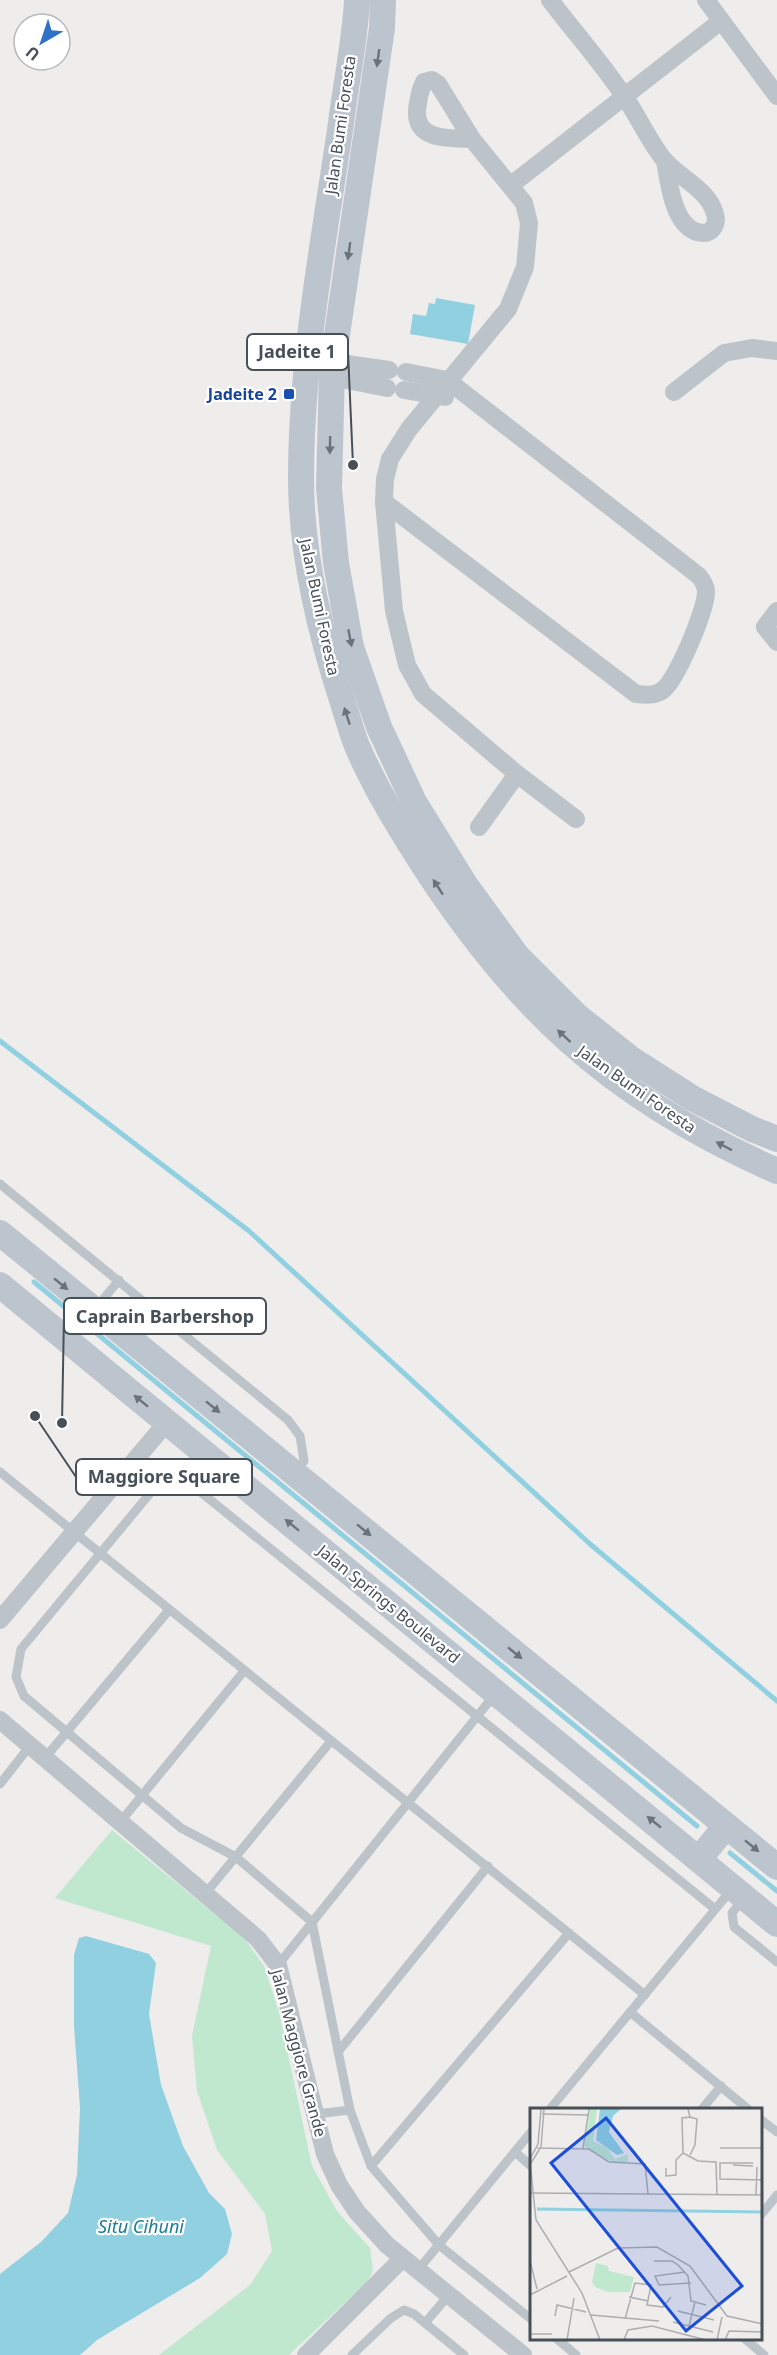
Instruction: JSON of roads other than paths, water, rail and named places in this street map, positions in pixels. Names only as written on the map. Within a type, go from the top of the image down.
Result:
[{"type":"main road","name":"Jalan Bumi Foresta","points":[[357,0],[307,367],[301,477],[310,576],[327,655],[357,744],[390,814],[453,911],[507,980],[568,1040],[615,1077],[693,1130],[777,1171]]},
{"type":"main road","name":"Jalan Bumi Foresta","points":[[383,0],[381,40],[332,369],[329,488],[336,563],[351,646],[379,727],[414,802],[466,886],[517,956],[577,1016],[631,1059],[692,1098],[752,1130],[777,1139]]},
{"type":"main road","points":[[307,367],[332,369]]},
{"type":"main road","points":[[0,1233],[94,1311],[299,1467],[777,1867]]},
{"type":"main road","points":[[1,1285],[25,1254]]},
{"type":"main road","name":"Jalan Springs Boulevard","points":[[1,1285],[777,1924]]},
{"type":"main road","points":[[699,1859],[726,1826]]},
{"type":"street","points":[[550,0],[624,97],[665,160]]},
{"type":"street","points":[[706,0],[777,96]]},
{"type":"street","points":[[511,185],[722,21]]},
{"type":"street","points":[[472,139],[524,203],[529,223],[525,267],[508,309],[447,380],[390,459],[385,479],[384,502],[394,611],[407,665],[423,694],[517,774],[576,819]]},
{"type":"street","points":[[674,392],[724,353],[752,348],[777,351]]},
{"type":"street","points":[[332,369],[397,380],[447,380],[699,576],[706,591],[704,610],[672,679],[662,691],[652,695],[636,694],[384,502]]},
{"type":"street","points":[[397,380],[436,396],[471,400]]},
{"type":"street","points":[[777,611],[765,627],[777,642]]},
{"type":"street","points":[[479,827],[517,774]]},
{"type":"street","points":[[3,1610],[74,1533],[167,1422]]},
{"type":"street","name":"Jalan Maggiore Grande","points":[[0,1720],[29,1747],[258,1939],[278,1965],[325,2154],[339,2185],[357,2212],[387,2245],[523,2355]]},
{"type":"street","points":[[306,2355],[403,2258]]},
{"type":"lane","points":[[0,1184],[288,1420],[300,1436],[299,1467]]},
{"type":"lane","points":[[94,1311],[119,1280]]},
{"type":"lane","points":[[530,2318],[439,2245],[371,2166],[350,2110],[312,1922],[236,1857],[181,1828],[24,1696],[15,1677],[21,1649],[171,1468],[715,1909]]},
{"type":"lane","points":[[0,1472],[330,1741],[409,1801],[645,1995]]},
{"type":"lane","points":[[44,1759],[169,1610]]},
{"type":"lane","points":[[120,1821],[244,1671]]},
{"type":"lane","points":[[278,1965],[496,1692]]},
{"type":"lane","points":[[205,1894],[330,1741]]},
{"type":"lane","points":[[0,1784],[29,1747]]},
{"type":"lane","points":[[338,2052],[488,1866]]},
{"type":"lane","points":[[551,2108],[715,1909],[739,1892]]},
{"type":"lane","points":[[739,1892],[732,1913],[734,1927],[777,1962]]},
{"type":"lane","points":[[371,2166],[569,1933]]},
{"type":"lane","points":[[630,2012],[747,2108]]},
{"type":"lane","points":[[703,2108],[720,2086]]},
{"type":"lane","points":[[316,2114],[350,2110]]},
{"type":"lane","points":[[762,2121],[777,2133]]},
{"type":"lane","points":[[418,2270],[530,2133]]},
{"type":"lane","points":[[514,2152],[530,2165]]},
{"type":"lane","points":[[762,2214],[777,2195]]},
{"type":"lane","points":[[425,2323],[449,2295]]},
{"type":"lane","points":[[352,2355],[391,2318],[404,2310],[414,2314],[464,2355]]},
{"type":"lane","points":[[558,2340],[576,2355]]},
{"type":"lane","points":[[566,2347],[571,2340]]},
{"type":"lane","points":[[746,2340],[764,2355]]},
{"type":"water","points":[[436,298],[475,305],[468,344],[410,334],[413,314],[426,316],[429,303],[435,304]]},
{"type":"water","name":"Situ Cihuni","points":[[86,1936],[149,1954],[156,1963],[149,2014],[161,2085],[183,2146],[209,2193],[225,2209],[232,2234],[227,2254],[200,2278],[97,2340],[80,2355],[0,2355],[0,2274],[41,2242],[68,2213],[77,2175],[80,2108],[74,2026],[74,1955],[79,1938]]},
{"type":"waterway","points":[[0,1041],[249,1231],[590,1544],[777,1701]]},
{"type":"waterway","points":[[34,1282],[697,1826]]},
{"type":"waterway","points":[[730,1853],[777,1891]]},
{"type":"place","name":"Jadeite 2","points":[[289,394]]},
{"type":"place","name":"Jadeite 1","points":[[353,465]]},
{"type":"place","name":"Maggiore Square","points":[[35,1416]]},
{"type":"place","name":"Caprain Barbershop","points":[[62,1423]]}]
